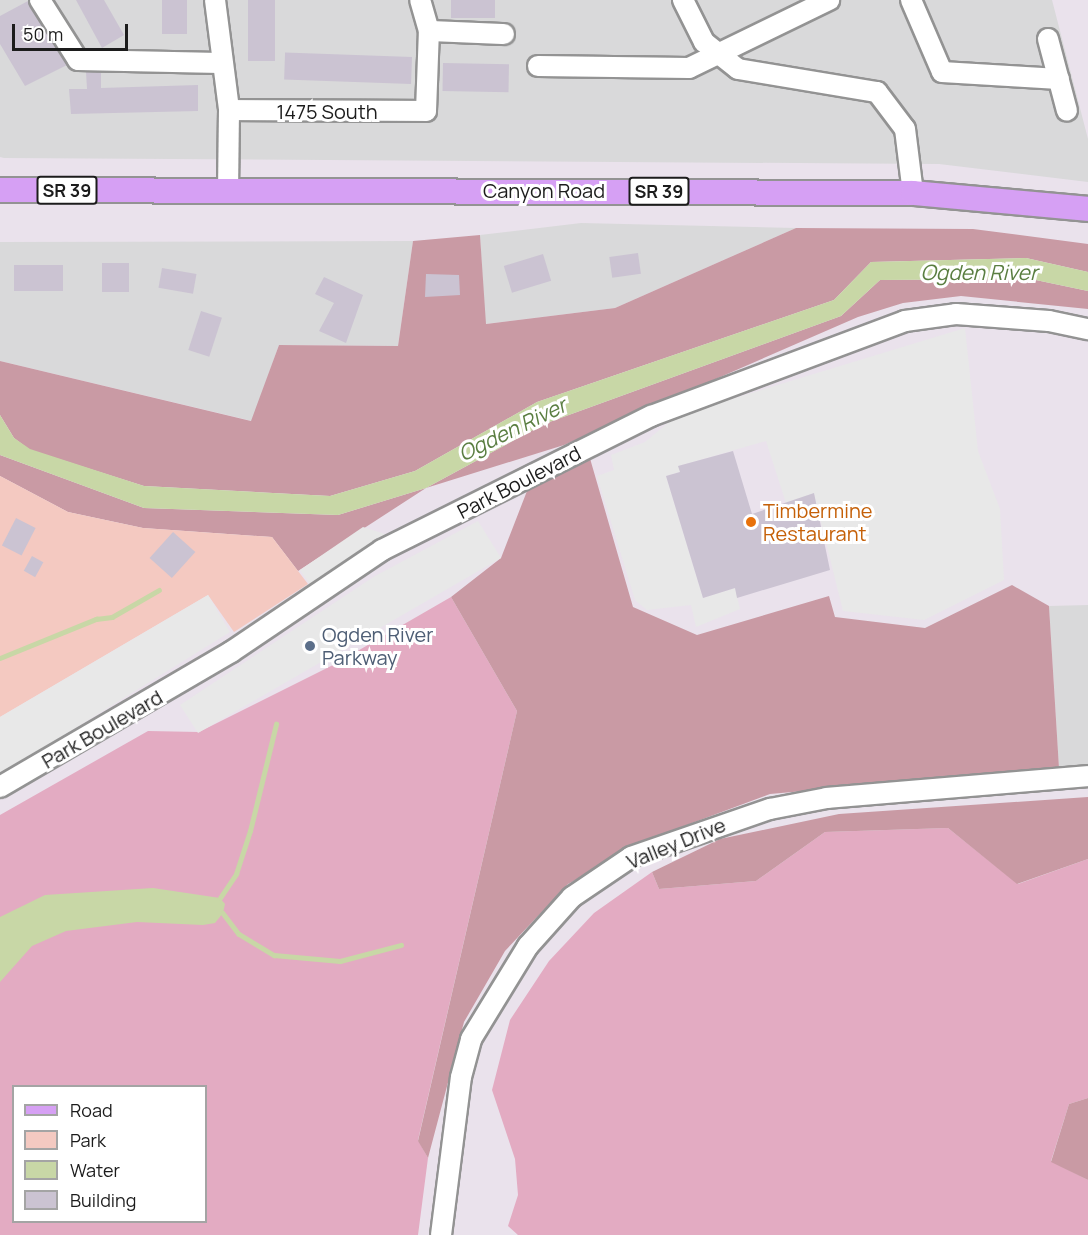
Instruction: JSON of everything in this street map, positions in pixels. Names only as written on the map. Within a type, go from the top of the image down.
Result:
[{"type":"main road","name":"Canyon Road","points":[[0,190],[913,193],[1088,210]]},
{"type":"street","points":[[40,0],[78,60],[220,63]]},
{"type":"street","points":[[215,0],[220,63],[229,110],[228,190]]},
{"type":"street","points":[[420,0],[429,31],[504,34]]},
{"type":"street","points":[[683,0],[715,54],[762,77],[842,83],[877,92],[905,129],[913,193]]},
{"type":"street","points":[[538,66],[678,70],[829,0]]},
{"type":"street","points":[[911,0],[942,72],[1059,80]]},
{"type":"street","name":"1475 South","points":[[229,110],[426,111],[429,31]]},
{"type":"street","points":[[1048,39],[1067,111]]},
{"type":"street","name":"Park Boulevard","points":[[0,787],[231,652],[382,550],[651,416],[905,321],[956,315],[1049,321],[1088,329]]},
{"type":"street","name":"Valley Drive","points":[[441,1235],[461,1077],[471,1039],[528,946],[572,897],[631,857],[770,809],[827,798],[1088,776]]},
{"type":"shaded area","points":[[0,0],[1052,0],[1088,139],[1088,182],[939,164],[4,158],[0,157]]},
{"type":"shaded area","points":[[581,223],[796,228],[615,308],[485,324],[480,235]]},
{"type":"shaded area","points":[[796,228],[973,229],[1088,244],[1088,272],[1026,258],[871,262],[834,300],[537,402],[415,471],[330,496],[144,486],[30,450],[14,438],[0,415],[0,361],[251,421],[279,345],[398,346],[413,241],[480,235],[486,324],[615,308]]},
{"type":"shaded area","points":[[413,241],[398,346],[279,345],[252,421],[0,361],[0,242]]},
{"type":"shaded area","points":[[1031,279],[1088,291],[1088,309],[961,296],[903,303],[858,317],[564,445],[426,488],[544,424],[841,316],[880,280]]},
{"type":"shaded area","points":[[965,328],[978,451],[1000,509],[1004,580],[924,620],[843,611],[814,494],[786,503],[766,441],[679,466],[680,472],[666,476],[703,598],[735,588],[740,609],[696,627],[691,605],[647,610],[635,600],[597,476],[614,470],[611,455],[645,442],[669,422],[722,402]]},
{"type":"shaded area","points":[[0,455],[144,508],[338,515],[426,488],[298,571],[272,537],[143,528],[68,512],[0,476]]},
{"type":"shaded area","points":[[589,455],[633,607],[697,635],[829,596],[835,617],[925,628],[1012,585],[1049,606],[1059,768],[770,794],[649,839],[568,884],[505,951],[464,1022],[428,1158],[418,1141],[517,711],[451,597],[501,558],[527,491]]},
{"type":"shaded area","name":"Ogden River Parkway","points":[[478,521],[501,558],[198,733],[180,705],[375,576]]},
{"type":"shaded area","name":"Ogden River Parkway","points":[[363,527],[391,536],[314,590],[300,570]]},
{"type":"shaded area","points":[[208,595],[230,632],[0,775],[0,717]]},
{"type":"shaded area","points":[[451,597],[517,711],[418,1140],[428,1158],[418,1235],[0,1235],[0,815],[148,731],[199,732],[335,664]]},
{"type":"shaded area","points":[[1088,605],[1088,766],[1059,768],[1049,606]]},
{"type":"shaded area","points":[[1088,797],[1088,859],[1017,884],[948,828],[825,832],[756,881],[659,889],[652,872],[720,839],[839,814]]},
{"type":"shaded area","points":[[948,828],[1018,884],[1088,859],[1088,1098],[1069,1104],[1051,1161],[1088,1180],[1088,1235],[518,1235],[508,1226],[518,1195],[515,1159],[492,1090],[510,1020],[549,961],[594,913],[652,872],[659,889],[756,881],[825,832]]},
{"type":"shaded area","points":[[1088,1098],[1088,1180],[1051,1162],[1069,1104]]},
{"type":"green space","points":[[0,476],[68,512],[143,528],[272,537],[308,584],[234,632],[208,595],[0,717]]},
{"type":"water","name":"Ogden River","points":[[1026,258],[1088,272],[1088,291],[1031,279],[880,280],[841,316],[544,424],[426,488],[338,515],[144,508],[0,455],[0,415],[14,438],[30,449],[144,486],[330,496],[415,471],[537,402],[834,300],[871,262]]},
{"type":"water","points":[[153,888],[220,898],[225,904],[223,913],[215,923],[203,925],[137,922],[66,931],[32,946],[0,982],[0,917],[45,895]]},
{"type":"building","points":[[76,0],[104,0],[124,35],[102,48]]},
{"type":"building","points":[[162,0],[187,0],[187,34],[162,34]]},
{"type":"building","points":[[248,0],[275,0],[275,61],[248,61]]},
{"type":"building","points":[[451,0],[495,0],[495,18],[451,18]]},
{"type":"building","points":[[28,1],[67,65],[25,86],[0,44],[0,16]]},
{"type":"building","points":[[285,53],[412,57],[411,84],[284,80]]},
{"type":"building","points":[[443,63],[509,64],[509,92],[443,91]]},
{"type":"building","points":[[86,72],[101,72],[101,88],[198,85],[198,111],[71,114],[69,89],[87,89]]},
{"type":"building","points":[[638,253],[641,274],[612,278],[609,257]]},
{"type":"building","points":[[543,254],[551,281],[512,293],[504,266]]},
{"type":"building","points":[[102,263],[129,263],[129,292],[102,292]]},
{"type":"building","points":[[14,265],[63,265],[63,291],[14,291]]},
{"type":"building","points":[[162,268],[196,274],[193,294],[159,288]]},
{"type":"building","points":[[426,274],[459,275],[460,295],[425,297]]},
{"type":"building","points":[[324,277],[363,295],[346,343],[319,331],[334,303],[315,294]]},
{"type":"building","points":[[201,311],[222,318],[209,357],[188,350]]},
{"type":"building","name":"Timbermine Restaurant","points":[[733,451],[752,514],[814,493],[830,570],[737,598],[735,588],[703,598],[666,476],[680,472],[678,466]]},
{"type":"building","points":[[16,518],[36,528],[22,556],[2,546]]},
{"type":"building","points":[[173,532],[195,552],[172,578],[150,558]]},
{"type":"building","points":[[32,556],[43,562],[35,577],[24,571]]},
{"type":"waterway","points":[[0,658],[96,619],[112,617],[159,590]]},
{"type":"waterway","points":[[220,898],[236,874],[250,831],[276,724]]},
{"type":"waterway","points":[[223,913],[239,934],[274,955],[340,961],[401,945]]},
{"type":"place","name":"Timbermine Restaurant","points":[[751,522]]},
{"type":"place","name":"Ogden River Parkway","points":[[310,646]]}]
